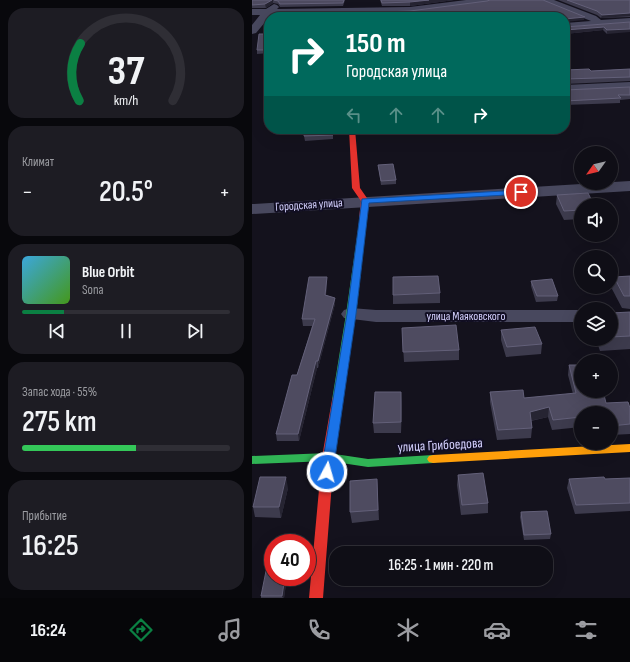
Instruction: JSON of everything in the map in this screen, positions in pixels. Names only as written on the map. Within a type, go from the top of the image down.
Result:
[{"type":"street","points":[[252,12],[269,12],[281,0]]},
{"type":"street","points":[[438,0],[448,6]]},
{"type":"street","points":[[383,12],[424,9],[487,0]]},
{"type":"street","points":[[546,0],[593,18],[598,23]]},
{"type":"street","points":[[424,9],[427,12]]},
{"type":"street","points":[[252,31],[264,16]]},
{"type":"street","points":[[570,26],[630,21]]},
{"type":"street","points":[[570,89],[630,86]]},
{"type":"street","points":[[316,598],[328,457],[352,314],[365,201],[356,188],[352,134]]},
{"type":"street","name":"Городская улица","points":[[252,209],[630,186]]},
{"type":"street","name":"улица Маяковского","points":[[352,314],[376,316],[574,316]]},
{"type":"street","name":"улица Грибоедова","points":[[252,460],[328,457],[368,463],[630,448]]},
{"type":"building","points":[[252,0],[272,0],[265,4],[252,5]]},
{"type":"building","points":[[274,0],[344,0],[343,3],[280,4],[278,1]]},
{"type":"building","points":[[381,0],[429,0],[382,3]]},
{"type":"building","points":[[543,0],[585,17],[570,18],[570,12],[384,12],[410,11],[487,1]]},
{"type":"building","points":[[567,0],[630,0],[630,13],[602,15],[597,11]]},
{"type":"building","points":[[630,22],[630,29],[607,30],[604,27],[570,30],[570,27]]},
{"type":"building","points":[[259,34],[264,34],[264,50],[257,50]]},
{"type":"building","points":[[589,69],[591,71],[630,69],[630,77],[570,79],[570,70]]},
{"type":"building","points":[[630,87],[630,95],[618,95],[621,98],[570,101],[570,90]]},
{"type":"building","points":[[304,134],[333,134],[333,135],[304,136]]},
{"type":"building","points":[[393,164],[396,180],[381,181],[378,165]]},
{"type":"building","points":[[588,193],[590,198],[574,198],[574,210],[564,211],[557,195]]},
{"type":"building","points":[[438,276],[440,293],[393,295],[393,277]]},
{"type":"building","points":[[630,276],[630,296],[624,296],[618,285],[618,277]]},
{"type":"building","points":[[309,277],[327,277],[325,295],[335,298],[318,361],[316,361],[298,434],[276,434],[292,375],[297,375],[315,319],[302,319]]},
{"type":"building","points":[[552,279],[558,296],[537,296],[531,281]]},
{"type":"building","points":[[630,312],[630,336],[618,337],[618,313]]},
{"type":"building","points":[[456,325],[459,350],[403,352],[402,328]]},
{"type":"building","points":[[535,327],[542,344],[507,347],[501,330]]},
{"type":"building","points":[[569,365],[574,365],[574,385]]},
{"type":"building","points":[[523,390],[524,398],[574,393],[574,398],[605,398],[606,403],[628,402],[630,408],[630,424],[618,425],[618,406],[574,406],[574,418],[553,420],[549,407],[530,412],[532,428],[498,430],[490,392]]},
{"type":"building","points":[[375,392],[401,392],[401,422],[373,423]]},
{"type":"building","points":[[483,473],[488,503],[462,505],[458,475]]},
{"type":"building","points":[[260,477],[286,477],[279,507],[253,507]]},
{"type":"building","points":[[604,477],[605,479],[630,478],[630,503],[576,505],[569,479]]},
{"type":"building","points":[[377,479],[378,510],[350,512],[350,481]]},
{"type":"building","points":[[547,511],[551,534],[524,535],[521,512]]},
{"type":"building","points":[[264,581],[264,586],[284,586],[282,596],[261,596]]},
{"type":"traffic: fast","points":[[337,400],[351,314],[363,218]]},
{"type":"traffic: fast","points":[[252,460],[328,457],[368,463],[433,459]]},
{"type":"traffic: slow","points":[[433,459],[630,448]]},
{"type":"traffic: jam","points":[[352,134],[356,188],[365,201],[363,218]]},
{"type":"traffic: jam","points":[[316,598],[328,457],[337,400]]},
{"type":"route","points":[[327,472],[328,457],[352,314],[365,201],[521,192]]}]
